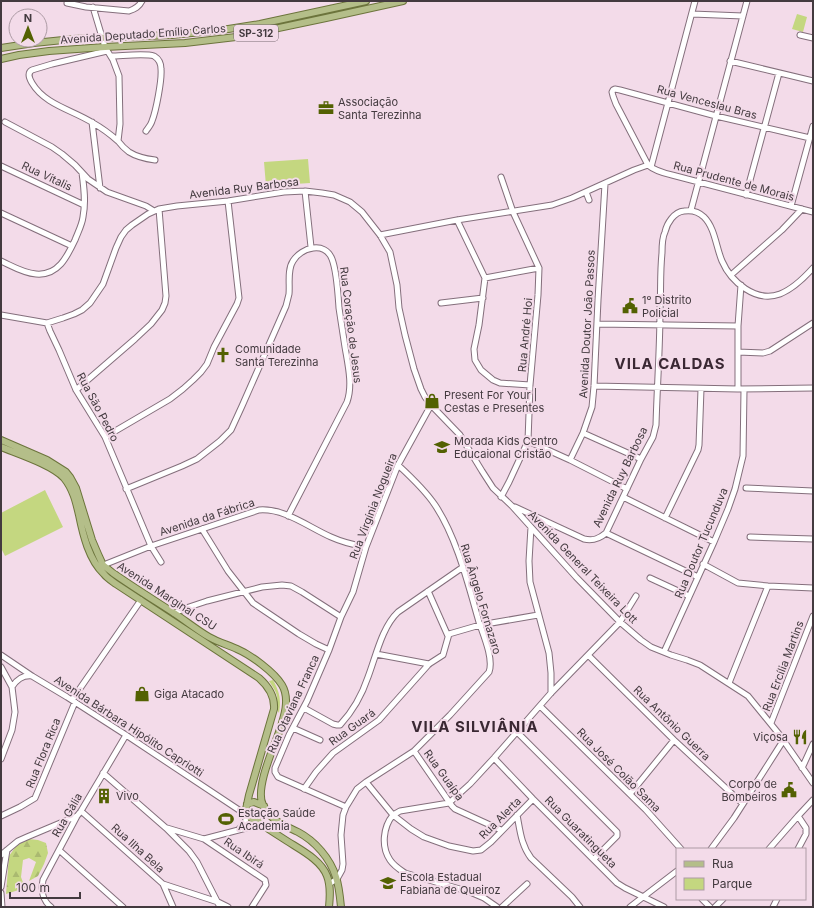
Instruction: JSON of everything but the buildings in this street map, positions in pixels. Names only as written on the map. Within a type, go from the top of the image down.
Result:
[{"type":"main road","name":"Avenida Deputado Emílio Carlos","points":[[1,48],[50,41],[172,35],[222,30],[268,22],[366,1]]},
{"type":"main road","name":"Avenida Deputado Emílio Carlos","points":[[1,58],[49,51],[108,51],[139,45],[185,43],[236,37],[403,1]]},
{"type":"main road","points":[[1,440],[47,460],[66,472],[70,477],[76,488],[101,566]]},
{"type":"main road","points":[[1,446],[34,460],[55,471],[63,478],[72,491],[92,557],[101,566]]},
{"type":"main road","name":"Avenida Marginal CSU","points":[[101,566],[104,574],[110,580],[259,678],[267,686],[273,696],[274,702],[272,713],[247,804],[246,814]]},
{"type":"main road","name":"Avenida Marginal CSU","points":[[101,566],[210,638],[251,657],[275,676],[282,685],[285,692],[286,703],[261,788],[260,797],[265,808]]},
{"type":"main road","points":[[256,661],[250,659],[247,662],[247,665],[259,678]]},
{"type":"main road","points":[[247,804],[254,802],[265,808],[277,822],[300,833],[325,855],[337,879],[341,907]]},
{"type":"main road","points":[[257,822],[262,816],[265,808]]},
{"type":"main road","points":[[246,814],[319,863],[328,877],[329,907]]},
{"type":"street","points":[[67,3],[129,10],[138,7],[142,1]]},
{"type":"street","points":[[380,235],[457,220],[552,205],[605,184],[634,170],[649,166],[695,1]]},
{"type":"street","points":[[747,1],[690,210],[704,217],[710,225],[721,259],[727,270],[742,286],[756,294],[764,296],[780,294],[795,285],[813,268]]},
{"type":"street","points":[[93,7],[102,38],[119,76],[120,124],[118,141]]},
{"type":"street","points":[[692,14],[742,16]]},
{"type":"street","points":[[800,35],[813,38]]},
{"type":"street","points":[[132,55],[139,45]]},
{"type":"street","points":[[146,131],[153,120],[161,74],[161,66],[157,58],[147,55],[132,55],[108,51],[52,64],[30,71],[30,80],[42,95],[50,101],[92,122],[110,134],[129,152],[141,157],[156,160]]},
{"type":"street","points":[[730,61],[813,81]]},
{"type":"street","points":[[746,195],[779,73]]},
{"type":"street","name":"Rua Venceslau Bras","points":[[649,166],[616,104],[612,92],[615,89],[716,116],[810,138]]},
{"type":"street","points":[[5,122],[52,147],[75,165],[91,182],[100,188],[156,210],[166,296],[162,310],[152,324],[135,340],[76,390]]},
{"type":"street","points":[[92,122],[100,188]]},
{"type":"street","points":[[792,206],[813,126]]},
{"type":"street","name":"Rua Vitalis","points":[[1,166],[84,205]]},
{"type":"street","name":"Rua Prudente de Morais","points":[[649,166],[666,174],[813,212]]},
{"type":"street","points":[[1,261],[23,271],[36,274],[50,272],[61,264],[72,246],[83,218],[84,205],[82,173]]},
{"type":"street","name":"Rua André Hoi","points":[[501,177],[513,212],[539,268],[530,385],[528,441],[502,497]]},
{"type":"street","name":"Avenida Doutor João Passos","points":[[570,460],[591,412],[594,386],[605,184]]},
{"type":"street","points":[[126,489],[197,459],[220,441],[231,430],[286,306],[292,262],[302,252],[311,248],[305,191]]},
{"type":"street","name":"Avenida Ruy Barbosa","points":[[1,315],[47,323],[56,321],[82,310],[90,303],[103,284],[116,248],[126,230],[156,210],[284,192],[305,191],[334,195],[350,202],[362,212],[380,235],[390,252],[397,285],[399,308],[421,389],[431,405],[460,436],[493,488],[502,497]]},
{"type":"street","points":[[586,192],[589,200]]},
{"type":"street","points":[[104,437],[170,399],[201,372],[207,364],[239,298],[228,201]]},
{"type":"street","points":[[731,275],[782,230],[802,209]]},
{"type":"street","name":"Avenida Ruy Barbosa","points":[[512,506],[584,539],[595,540],[606,533],[655,432],[663,239],[669,221],[675,214],[681,211],[690,210]]},
{"type":"street","points":[[1,213],[72,246]]},
{"type":"street","points":[[457,220],[485,278],[479,325],[474,349],[475,360],[486,376],[493,380],[500,383],[530,385]]},
{"type":"street","name":"Rua Coração de Jesus","points":[[288,516],[347,402],[349,395],[348,360],[335,267],[330,255],[326,251],[316,247],[311,248]]},
{"type":"street","points":[[485,278],[539,268]]},
{"type":"street","points":[[738,390],[738,326],[742,286]]},
{"type":"street","points":[[441,303],[483,298]]},
{"type":"street","name":"Rua São Pedro","points":[[47,323],[76,390],[104,437],[151,546],[161,562]]},
{"type":"street","points":[[738,352],[763,353],[770,351],[813,323]]},
{"type":"street","points":[[597,324],[738,326]]},
{"type":"street","points":[[594,386],[738,390],[813,388]]},
{"type":"street","points":[[665,518],[700,445],[701,389]]},
{"type":"street","name":"Rua Doutor Tucunduva","points":[[664,652],[731,502],[741,467],[744,447],[744,390]]},
{"type":"street","name":"Rua Virgínia Nogueira","points":[[341,617],[352,592],[366,547],[398,464],[431,405]]},
{"type":"street","points":[[583,433],[641,459]]},
{"type":"street","points":[[528,441],[627,488]]},
{"type":"street","name":"Rua Ângelo Fornazaro","points":[[346,807],[358,789],[366,782],[414,752],[489,672],[491,665],[463,567],[444,521],[435,504],[421,487],[398,464]]},
{"type":"street","points":[[746,488],[813,491]]},
{"type":"street","name":"Avenida General Teixeira Lott","points":[[502,497],[620,622],[646,644],[694,662],[729,683],[751,699],[771,723],[813,783]]},
{"type":"street","points":[[623,497],[714,542]]},
{"type":"street","name":"Avenida da Fábrica","points":[[101,566],[151,546],[259,510],[272,510],[288,516],[330,537],[354,545],[366,547]]},
{"type":"street","points":[[531,527],[529,570],[530,582],[538,615],[550,653],[552,693]]},
{"type":"street","points":[[202,529],[228,571],[253,604],[299,634],[329,650]]},
{"type":"street","points":[[606,533],[698,577]]},
{"type":"street","points":[[750,537],[813,539]]},
{"type":"street","points":[[703,564],[738,583],[813,588]]},
{"type":"street","points":[[304,708],[333,724],[340,725],[354,708],[360,696],[391,619],[398,612],[463,567]]},
{"type":"street","points":[[650,578],[689,596]]},
{"type":"street","points":[[174,613],[207,601],[244,591],[282,585],[291,586],[341,617]]},
{"type":"street","points":[[729,683],[768,586]]},
{"type":"street","points":[[428,591],[449,635],[480,625],[538,615]]},
{"type":"street","points":[[496,907],[484,898],[470,892],[404,873],[398,869],[390,860],[384,846],[385,830],[390,818],[393,814],[400,812],[449,803],[470,784],[552,693],[620,622],[636,596]]},
{"type":"street","name":"Rua Flora Rica","points":[[1,816],[35,798],[73,701],[141,600]]},
{"type":"street","name":"Rua Ercília Martins","points":[[771,723],[813,616]]},
{"type":"street","name":"Rua Otaviana Franca","points":[[304,789],[278,777],[275,772],[275,768],[289,735],[304,708],[329,650],[341,617]]},
{"type":"street","name":"Rua Guará","points":[[304,789],[319,768],[333,753],[380,720],[429,664],[443,655],[449,635]]},
{"type":"street","points":[[376,654],[429,664]]},
{"type":"street","name":"Avenida Bárbara Hipólito Capriotti","points":[[1,655],[246,814]]},
{"type":"street","name":"Rua Antônio Guerra","points":[[588,655],[674,740],[743,804]]},
{"type":"street","points":[[1,667],[12,687],[15,706],[15,719],[1,759]]},
{"type":"street","points":[[12,687],[18,679],[32,676]]},
{"type":"street","name":"Rua José Colão Sama","points":[[540,706],[630,794],[680,848]]},
{"type":"street","points":[[293,728],[320,740]]},
{"type":"street","points":[[279,731],[289,735]]},
{"type":"street","points":[[517,732],[616,831],[617,836],[594,859]]},
{"type":"street","name":"Rua Gália","points":[[51,907],[46,903],[42,893],[43,880],[77,816],[126,735]]},
{"type":"street","points":[[630,794],[674,740]]},
{"type":"street","points":[[712,848],[743,804],[783,740]]},
{"type":"street","points":[[802,768],[813,744]]},
{"type":"street","name":"Rua Guaípa","points":[[414,752],[449,803],[455,809],[501,830]]},
{"type":"street","name":"Rua Guaratingueta","points":[[494,758],[617,883],[664,907]]},
{"type":"street","points":[[104,773],[166,828],[189,851],[197,862],[219,905]]},
{"type":"street","name":"Rua Alerta","points":[[366,782],[393,814],[411,829],[424,837],[449,846],[467,850],[481,850],[491,842],[501,830],[533,799]]},
{"type":"street","points":[[304,789],[346,807],[341,835],[342,870],[337,879],[329,884]]},
{"type":"street","points":[[770,848],[813,800]]},
{"type":"street","name":"Rua Ilha Bela","points":[[81,811],[163,884],[173,907]]},
{"type":"street","points":[[238,830],[245,823],[246,814]]},
{"type":"street","points":[[517,814],[523,844],[527,853],[572,897],[580,907]]},
{"type":"street","points":[[1,855],[18,841],[77,816]]},
{"type":"street","points":[[798,816],[806,828],[806,834],[799,848]]},
{"type":"street","points":[[166,828],[204,839],[250,827],[257,822]]},
{"type":"street","name":"Rua Ibirá","points":[[204,839],[265,880],[266,885],[252,907]]},
{"type":"street","points":[[1,887],[7,850]]},
{"type":"street","points":[[59,850],[123,907]]},
{"type":"street","points":[[630,907],[676,872]]},
{"type":"street","points":[[163,884],[228,907]]},
{"type":"street","points":[[502,907],[527,884]]},
{"type":"street","points":[[1,893],[2,907]]},
{"type":"green space","points":[[797,14],[807,17],[803,32],[792,29]]},
{"type":"green space","points":[[308,159],[310,183],[266,186],[264,162]]},
{"type":"green space","points":[[45,490],[63,527],[5,556],[1,548],[1,513]]},
{"type":"green space","points":[[273,680],[279,696],[279,713],[276,694],[269,681]]},
{"type":"green space","points":[[29,839],[46,843],[48,853],[44,864],[38,876],[29,881],[36,862],[29,858],[23,860],[21,877],[25,888],[6,894],[9,856],[19,842]]},
{"type":"place","name":"Associação Santa Terezinha","points":[[326,108]]},
{"type":"place","name":"1º Distrito Policial","points":[[630,306]]},
{"type":"place","name":"Comunidade Santa Terezinha","points":[[223,355]]},
{"type":"place","name":"Present For Your | Cestas e Presentes","points":[[432,401]]},
{"type":"place","name":"Morada Kids Centro Educaional Cristão","points":[[442,447]]},
{"type":"place","name":"Giga Atacado","points":[[142,694]]},
{"type":"place","name":"Viçosa","points":[[800,737]]},
{"type":"place","name":"Corpo de Bombeiros","points":[[789,790]]},
{"type":"place","name":"Vivo","points":[[104,796]]},
{"type":"place","name":"Estação Saúde Academia","points":[[226,819]]},
{"type":"place","name":"Escola Estadual Fabiana de Queiroz","points":[[388,883]]},
{"type":"district","name":"VILA CALDAS","points":[[670,363]]},
{"type":"district","name":"VILA SILVIÂNIA","points":[[475,726]]}]
